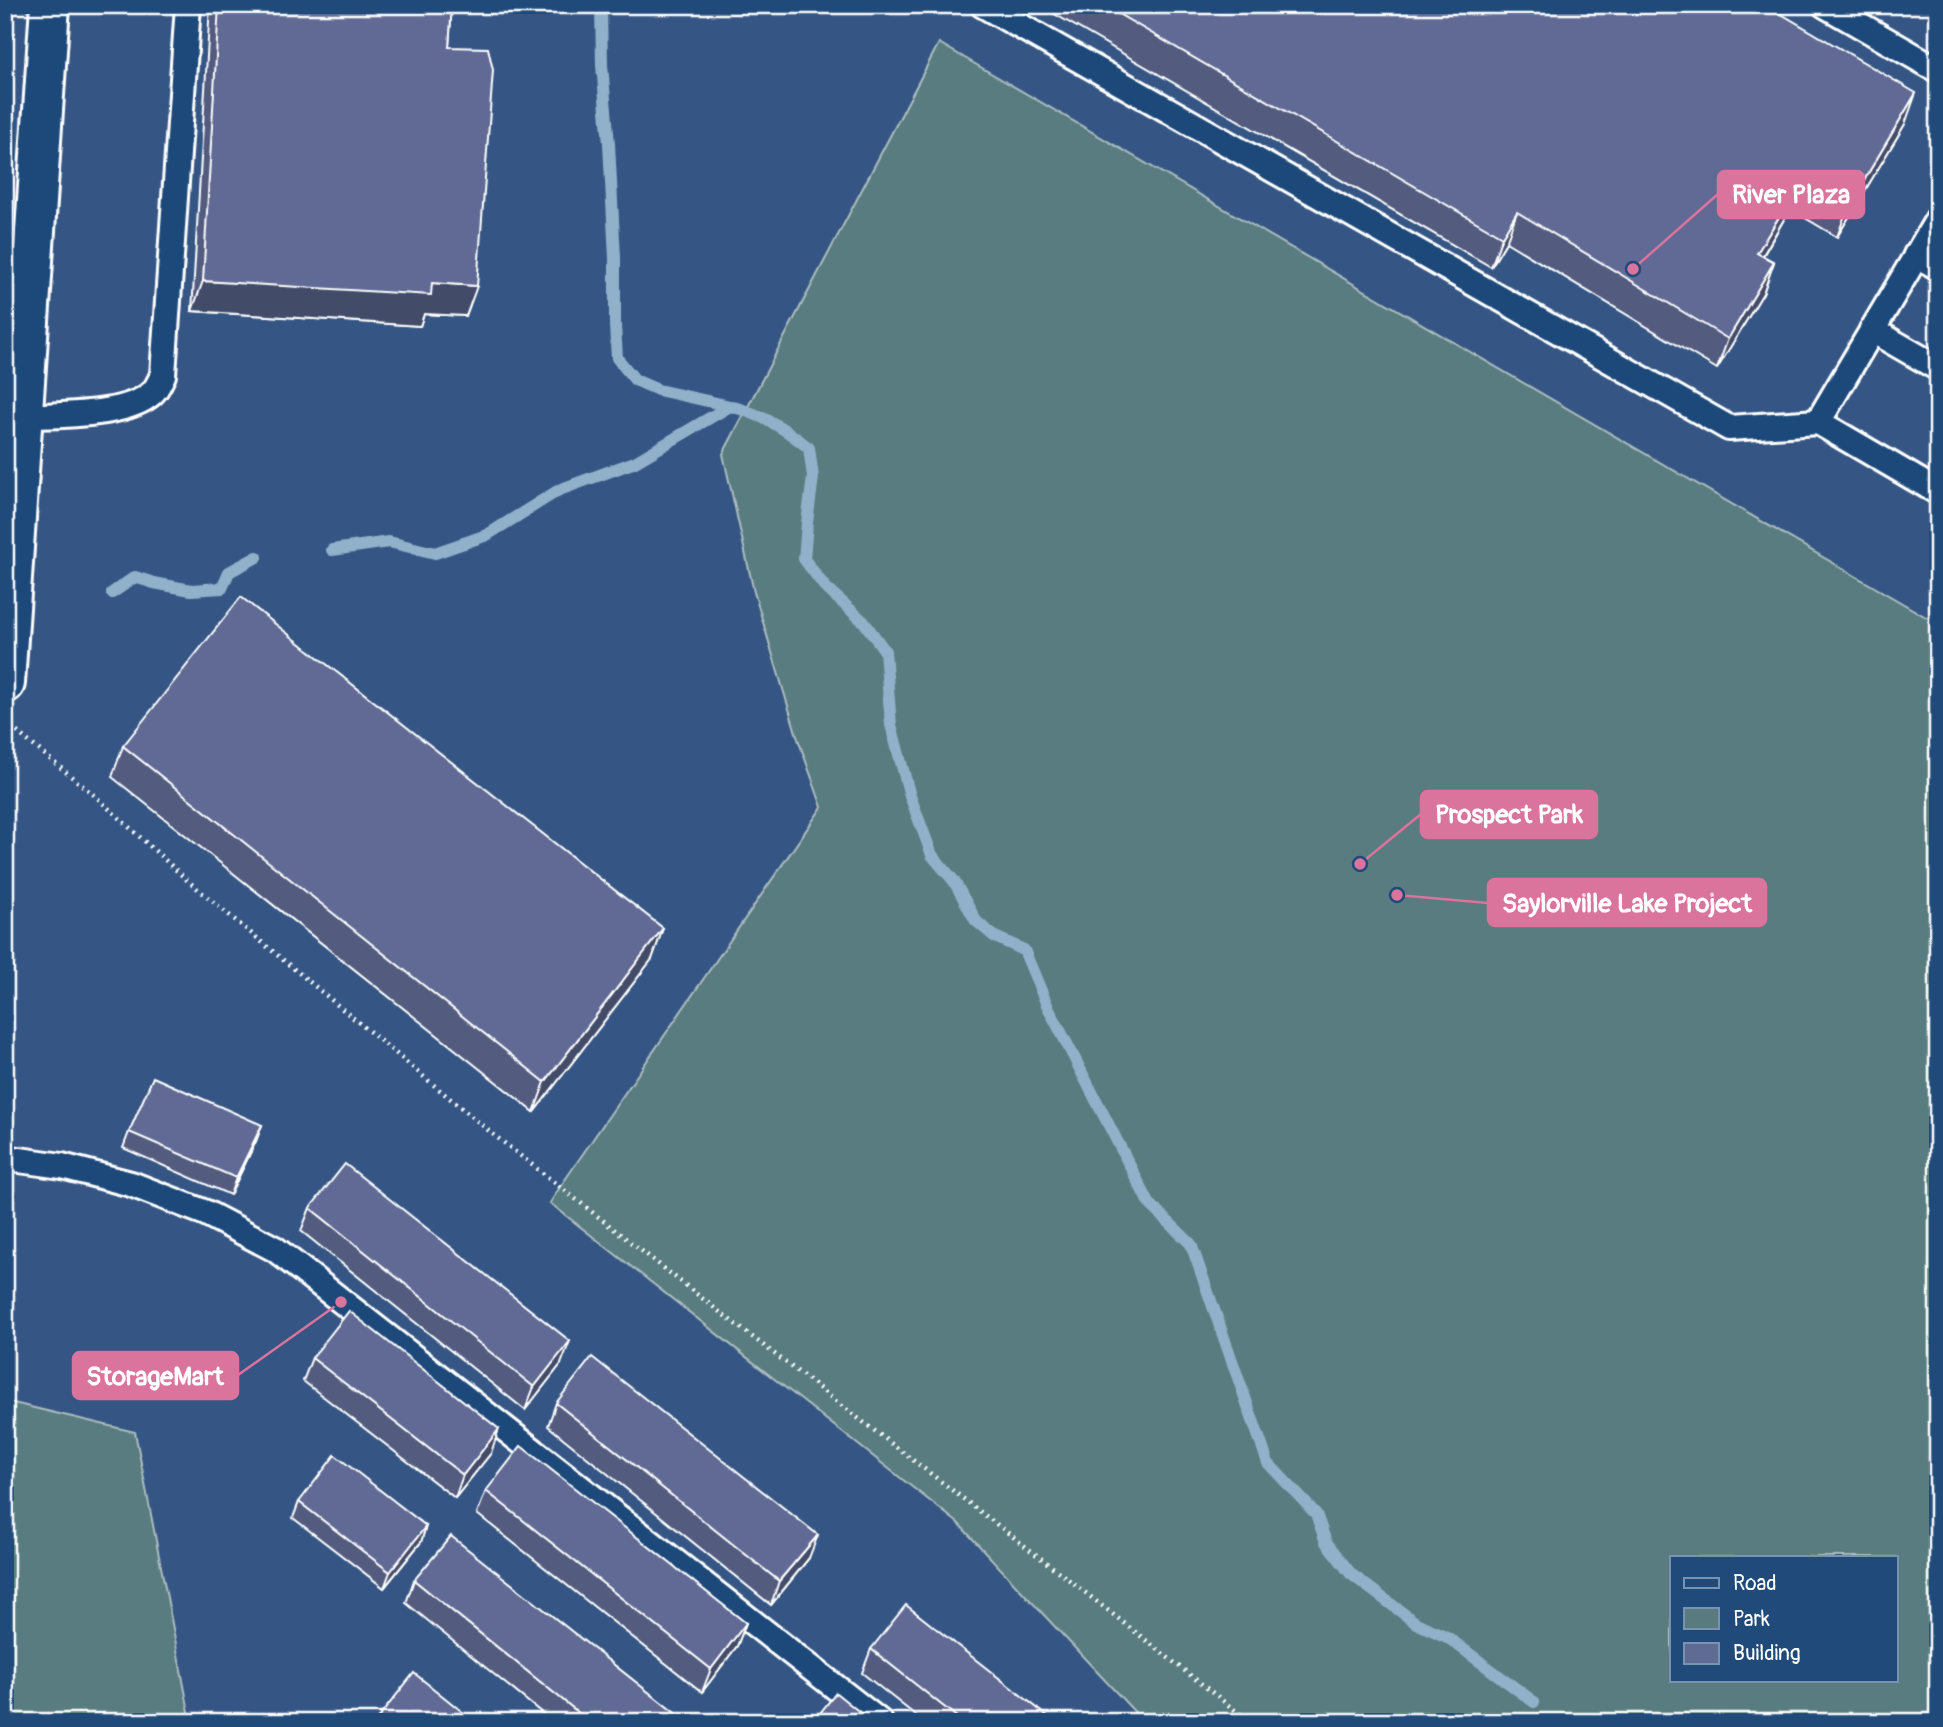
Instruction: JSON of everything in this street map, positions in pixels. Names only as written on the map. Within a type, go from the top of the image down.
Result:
[{"type":"main road","points":[[5,683],[50,5]]},
{"type":"lane","points":[[24,416],[106,411],[136,404],[153,392],[163,375],[188,5]]},
{"type":"lane","points":[[983,5],[1729,428],[1818,422],[1938,492]]},
{"type":"lane","points":[[1825,5],[1938,70]]},
{"type":"lane","points":[[1818,422],[1938,219]]},
{"type":"lane","points":[[1916,255],[1938,267]]},
{"type":"lane","points":[[1872,330],[1938,368]]},
{"type":"lane","points":[[5,1158],[62,1166],[131,1184],[206,1213],[275,1249],[880,1722]]},
{"type":"path","points":[[5,722],[94,795],[198,889],[494,1135],[1068,1578],[1250,1722]]},
{"type":"shaded area","points":[[5,5],[1938,5],[1938,624],[1011,85],[728,477],[754,592],[797,736],[822,807],[550,1203],[958,1523],[1144,1722],[191,1722],[135,1432],[5,1401]]},
{"type":"green space","points":[[939,43],[1938,624],[1938,1722],[1144,1722],[958,1523],[550,1203],[822,807],[797,736],[754,592],[723,454]]},
{"type":"green space","points":[[5,1401],[135,1432],[191,1722],[5,1722]]},
{"type":"building","points":[[219,5],[452,5],[449,47],[488,48],[493,70],[477,286],[432,283],[431,295],[203,281]]},
{"type":"building","points":[[1103,5],[1766,5],[1916,93],[1848,207],[1802,179],[1757,253],[1774,262],[1728,339],[1517,212],[1502,237]]},
{"type":"building","points":[[241,597],[663,928],[545,1082],[123,746]]},
{"type":"building","points":[[153,1077],[262,1125],[236,1178],[129,1132]]},
{"type":"building","points":[[345,1164],[570,1341],[534,1387],[310,1208]]},
{"type":"building","points":[[349,1311],[499,1429],[463,1475],[312,1358]]},
{"type":"building","points":[[592,1357],[818,1535],[779,1581],[556,1403]]},
{"type":"building","points":[[521,1446],[746,1623],[711,1669],[486,1491]]},
{"type":"building","points":[[335,1455],[426,1526],[390,1572],[299,1502]]},
{"type":"building","points":[[451,1536],[675,1713],[668,1722],[590,1722],[414,1580]]},
{"type":"building","points":[[906,1605],[1055,1722],[963,1722],[871,1649]]},
{"type":"building","points":[[414,1673],[475,1722],[375,1722]]},
{"type":"building","points":[[836,1693],[872,1722],[813,1722]]},
{"type":"waterway","points":[[601,5],[602,65],[615,258],[617,358],[635,380],[658,390],[730,406]]},
{"type":"waterway","points":[[332,550],[389,542],[435,553],[487,535],[559,490],[635,462],[730,406],[772,422],[809,448],[813,477],[804,559],[825,587],[864,622],[885,651],[891,725],[910,796],[932,855],[954,881],[976,921],[995,937],[1024,950],[1047,1005],[1149,1203],[1191,1244],[1268,1463],[1316,1514],[1326,1542],[1351,1574],[1416,1623],[1447,1637],[1534,1702]]},
{"type":"waterway","points":[[112,593],[135,577],[191,590],[222,588],[229,572],[257,557]]},
{"type":"place","name":"River Plaza","points":[[1633,269]]},
{"type":"place","name":"Prospect Park","points":[[1360,864]]},
{"type":"place","name":"Saylorville Lake Project","points":[[1397,895]]},
{"type":"place","name":"StorageMart","points":[[341,1302]]}]
